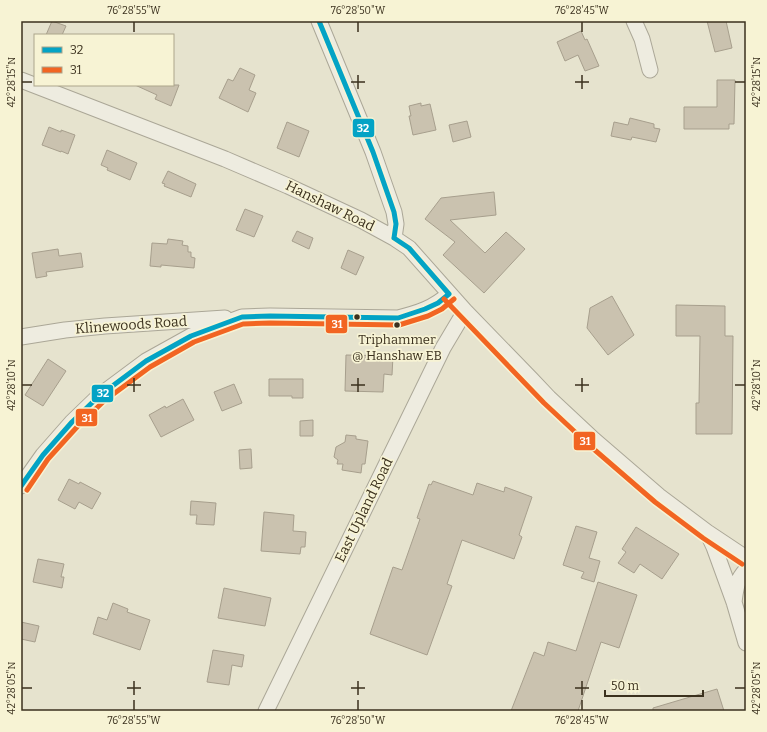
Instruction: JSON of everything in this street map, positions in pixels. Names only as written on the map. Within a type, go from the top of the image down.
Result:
[{"type":"street","points":[[319,21],[373,152],[394,212],[396,224],[394,238]]},
{"type":"street","points":[[634,21],[642,39],[650,70]]},
{"type":"street","name":"Hanshaw Road","points":[[21,80],[34,85]]},
{"type":"street","name":"Hanshaw Road","points":[[36,86],[288,186],[361,220],[394,238],[409,248],[465,311],[549,398],[594,440],[659,496],[707,532],[746,558]]},
{"type":"street","name":"Klinewoods Road","points":[[21,336],[105,326],[242,317],[398,318],[416,313],[441,302],[449,294]]},
{"type":"street","name":"East Upland Road","points":[[266,711],[443,348],[465,311]]},
{"type":"street","points":[[21,486],[43,455],[72,422],[99,396],[135,369],[191,336],[242,317]]},
{"type":"street","points":[[707,532],[734,602],[746,643]]},
{"type":"street","points":[[734,602],[736,584],[746,570]]},
{"type":"building","points":[[52,21],[66,26],[62,34],[46,34]]},
{"type":"building","points":[[707,21],[726,21],[732,48],[715,52]]},
{"type":"building","points":[[581,31],[585,40],[587,39],[599,66],[585,71],[578,55],[565,61],[557,42]]},
{"type":"building","points":[[240,68],[255,75],[249,90],[256,93],[248,112],[219,98],[228,79],[233,81]]},
{"type":"building","points":[[717,80],[735,80],[734,124],[729,124],[729,129],[684,129],[684,107],[717,107]]},
{"type":"building","points":[[179,85],[171,106],[155,99],[157,95],[137,86]]},
{"type":"building","points":[[421,103],[421,106],[430,104],[436,130],[413,135],[409,116],[411,116],[409,106]]},
{"type":"building","points":[[630,118],[654,124],[654,128],[660,129],[656,142],[632,137],[631,140],[611,136],[614,122],[628,125]]},
{"type":"building","points":[[467,121],[471,137],[453,142],[449,125]]},
{"type":"building","points":[[287,122],[309,131],[299,157],[277,148]]},
{"type":"building","points":[[49,127],[61,132],[61,130],[75,135],[68,154],[42,145]]},
{"type":"building","points":[[107,150],[137,163],[130,180],[107,170],[108,168],[101,165]]},
{"type":"building","points":[[168,171],[196,184],[191,197],[164,186],[165,184],[162,183]]},
{"type":"building","points":[[494,192],[496,215],[450,220],[485,253],[506,232],[525,249],[484,293],[443,255],[455,242],[425,219],[441,198]]},
{"type":"building","points":[[245,209],[263,216],[254,237],[236,230]]},
{"type":"building","points":[[297,231],[313,238],[309,249],[292,241]]},
{"type":"building","points":[[168,239],[183,241],[182,245],[188,246],[188,252],[191,252],[191,257],[195,258],[194,268],[161,265],[161,267],[150,266],[152,243],[167,244]]},
{"type":"building","points":[[58,249],[59,256],[81,253],[83,267],[46,272],[47,276],[36,278],[32,253]]},
{"type":"building","points":[[348,250],[364,257],[356,275],[341,268]]},
{"type":"building","points":[[612,296],[634,335],[608,355],[587,328],[590,308]]},
{"type":"building","points":[[676,305],[725,306],[725,336],[733,336],[732,434],[696,434],[696,403],[699,403],[700,336],[676,336]]},
{"type":"building","points":[[346,355],[393,356],[392,375],[384,374],[383,392],[345,391]]},
{"type":"building","points":[[48,359],[66,371],[43,406],[25,395]]},
{"type":"building","points":[[269,379],[303,379],[303,398],[292,398],[292,396],[269,396]]},
{"type":"building","points":[[234,384],[242,403],[222,411],[214,392]]},
{"type":"building","points":[[183,399],[194,420],[161,437],[149,415],[165,406],[166,408]]},
{"type":"building","points":[[313,420],[313,436],[300,436],[300,421]]},
{"type":"building","points":[[346,435],[356,436],[356,439],[368,441],[365,464],[362,464],[361,473],[342,470],[343,464],[337,464],[338,460],[334,457],[336,447],[345,442]]},
{"type":"building","points":[[251,449],[252,468],[240,469],[239,450]]},
{"type":"building","points":[[69,479],[79,484],[80,482],[101,493],[92,509],[79,502],[75,509],[58,500]]},
{"type":"building","points":[[433,481],[473,495],[477,483],[504,492],[505,487],[532,497],[519,535],[522,537],[514,559],[462,540],[447,584],[452,586],[427,655],[370,634],[393,567],[402,570],[420,519],[417,518],[429,484],[431,485]]},
{"type":"building","points":[[191,501],[216,503],[214,525],[196,524],[197,515],[190,515]]},
{"type":"building","points":[[264,512],[294,515],[293,531],[306,532],[305,547],[301,547],[300,554],[261,551]]},
{"type":"building","points":[[576,526],[597,532],[589,558],[600,561],[594,582],[581,578],[584,572],[563,565]]},
{"type":"building","points":[[636,527],[679,554],[662,579],[640,564],[634,573],[618,563],[626,552],[622,549]]},
{"type":"building","points":[[38,559],[64,564],[61,577],[64,577],[62,588],[33,582]]},
{"type":"building","points":[[598,582],[637,595],[619,648],[601,642],[578,711],[511,711],[534,652],[544,656],[548,642],[576,651]]},
{"type":"building","points":[[224,588],[271,598],[265,626],[218,618]]},
{"type":"building","points":[[113,603],[128,609],[127,612],[150,620],[140,650],[93,634],[98,617],[107,620]]},
{"type":"building","points":[[21,622],[39,626],[35,642],[21,639]]},
{"type":"building","points":[[213,650],[244,655],[242,667],[232,665],[229,685],[207,682]]},
{"type":"building","points":[[717,689],[724,711],[653,711],[653,708]]},
{"type":"transit line","name":"32","points":[[319,21],[373,152],[394,212],[396,224],[394,238]]},
{"type":"transit line","name":"32","points":[[394,238],[409,248],[449,294]]},
{"type":"transit line","name":"32","points":[[21,486],[43,455],[72,422],[99,396],[146,361],[191,336],[242,317],[398,318],[438,303],[449,294]]},
{"type":"transit line","name":"31","points":[[444,299],[544,403],[589,445],[655,502],[703,538],[742,564]]},
{"type":"transit line","name":"31","points":[[27,490],[48,459],[77,427],[104,401],[150,367],[194,342],[243,324],[399,325],[428,316],[442,309],[454,299]]},
{"type":"place","name":"Triphammer @ Hanshaw EB","points":[[397,325]]}]
